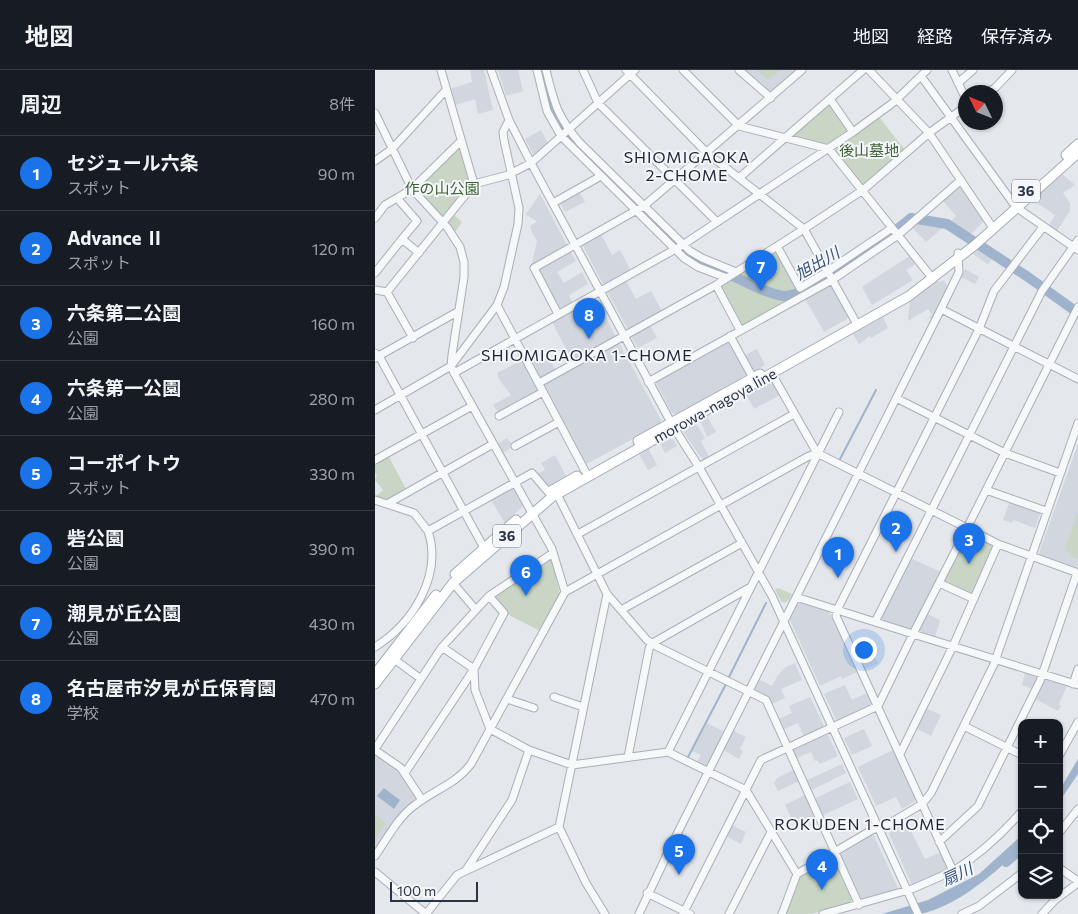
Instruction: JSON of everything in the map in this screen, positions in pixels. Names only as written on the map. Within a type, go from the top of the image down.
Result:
[{"type":"main road","name":"morowa-nagoya line","points":[[1015,206],[1078,144]]},
{"type":"main road","name":"morowa-nagoya line","points":[[553,493],[753,378],[909,296],[975,242],[1078,152]]},
{"type":"main road","name":"morowa-nagoya line","points":[[375,684],[453,583],[553,493],[585,471],[772,374],[857,323]]},
{"type":"main road","name":"morowa-nagoya line","points":[[375,674],[447,581],[484,548],[531,512]]},
{"type":"street","points":[[441,70],[474,184]]},
{"type":"street","points":[[491,70],[509,120],[599,291],[672,426],[699,467],[758,572],[918,914]]},
{"type":"street","points":[[537,70],[547,111],[601,176],[641,209]]},
{"type":"street","points":[[546,70],[565,133],[679,247],[731,275]]},
{"type":"street","points":[[583,70],[598,103],[717,222]]},
{"type":"street","points":[[683,70],[739,126],[829,149],[931,277]]},
{"type":"street","points":[[739,70],[771,98]]},
{"type":"street","points":[[558,314],[533,268],[641,209],[802,70]]},
{"type":"street","points":[[739,178],[863,70]]},
{"type":"street","points":[[869,70],[929,133],[992,226]]},
{"type":"street","points":[[375,410],[401,394],[515,338],[679,247],[853,132],[897,99],[927,70]]},
{"type":"street","points":[[952,70],[958,83],[973,70]]},
{"type":"street","points":[[998,85],[1012,70]]},
{"type":"street","points":[[387,292],[474,184],[511,173],[531,162],[630,72],[707,153],[804,228],[857,323]]},
{"type":"street","points":[[921,76],[1015,206],[1076,248]]},
{"type":"street","points":[[376,158],[392,149],[446,90]]},
{"type":"street","points":[[830,99],[853,132]]},
{"type":"street","points":[[539,383],[716,285],[777,246],[863,190],[929,133],[958,112]]},
{"type":"street","points":[[375,113],[412,189],[457,241],[464,262],[464,277],[453,369],[553,553],[565,592]]},
{"type":"street","points":[[453,369],[497,305],[519,224],[519,208],[503,135],[509,120]]},
{"type":"street","points":[[375,218],[385,206],[412,189],[461,141]]},
{"type":"street","points":[[553,203],[601,176]]},
{"type":"street","points":[[648,382],[740,330],[830,275],[895,231],[917,219],[961,180]]},
{"type":"street","points":[[375,273],[417,220],[397,198]]},
{"type":"street","points":[[953,871],[922,804],[921,797],[899,754],[836,616],[837,610],[979,329],[994,291],[1043,227]]},
{"type":"street","points":[[402,240],[419,253]]},
{"type":"street","points":[[875,622],[1044,289],[1076,248],[1078,240]]},
{"type":"street","points":[[777,246],[800,288],[830,275]]},
{"type":"street","points":[[639,914],[647,893],[941,310],[959,272],[959,255]]},
{"type":"street","points":[[716,285],[740,330]]},
{"type":"street","points":[[375,290],[387,292]]},
{"type":"street","points":[[387,292],[413,338]]},
{"type":"street","points":[[497,305],[585,471]]},
{"type":"street","points":[[941,310],[1078,379]]},
{"type":"street","points":[[647,893],[686,913],[761,760],[878,706],[1076,310]]},
{"type":"street","points":[[459,312],[376,356],[401,394],[484,548]]},
{"type":"street","points":[[730,336],[753,378]]},
{"type":"street","points":[[772,374],[817,454],[998,544],[1078,573],[1042,674],[978,806],[939,842]]},
{"type":"street","points":[[499,416],[543,392]]},
{"type":"street","points":[[895,398],[1005,453],[1060,473]]},
{"type":"street","points":[[375,460],[472,406]]},
{"type":"street","points":[[668,752],[839,412]]},
{"type":"street","points":[[578,534],[794,414]]},
{"type":"street","points":[[515,446],[559,422]]},
{"type":"street","points":[[782,914],[797,874],[872,830],[922,804],[931,793],[995,659],[1078,423]]},
{"type":"street","points":[[387,504],[493,444]]},
{"type":"street","points":[[375,856],[413,806],[461,776],[471,764],[565,592],[807,457],[817,454]]},
{"type":"street","points":[[429,531],[532,473],[553,493],[578,534],[607,594],[651,644],[766,700],[859,905]]},
{"type":"street","points":[[986,490],[1046,511]]},
{"type":"street","points":[[375,500],[414,513],[429,531],[432,562],[429,578],[420,601],[396,631],[375,647]]},
{"type":"street","points":[[621,610],[742,543]]},
{"type":"street","points":[[899,754],[953,646],[998,544]]},
{"type":"street","points":[[422,800],[401,768],[375,749],[442,647],[489,596],[553,553]]},
{"type":"street","points":[[453,583],[476,610]]},
{"type":"street","points":[[939,583],[975,599]]},
{"type":"street","points":[[627,757],[651,644],[750,588]]},
{"type":"street","points":[[605,914],[586,882],[559,827],[607,594]]},
{"type":"street","points":[[405,773],[474,669],[504,613],[489,596]]},
{"type":"street","points":[[796,597],[1075,685],[1078,669]]},
{"type":"street","points":[[442,647],[474,669]]},
{"type":"street","points":[[394,659],[421,679]]},
{"type":"street","points":[[474,669],[475,690],[490,729],[529,750],[572,765],[668,752],[746,790],[797,874]]},
{"type":"street","points":[[554,697],[583,707]]},
{"type":"street","points":[[507,699],[534,708]]},
{"type":"street","points":[[1063,749],[1078,722]]},
{"type":"street","points":[[964,726],[1018,753]]},
{"type":"street","points":[[466,870],[512,800],[529,750]]},
{"type":"street","points":[[1063,829],[1078,809]]},
{"type":"street","points":[[823,914],[909,894],[953,871],[985,848],[1018,815]]},
{"type":"street","points":[[375,872],[426,914],[457,875],[559,827]]},
{"type":"street","points":[[729,914],[771,832]]},
{"type":"street","points":[[1042,914],[1055,900],[1078,882],[1063,871]]},
{"type":"street","points":[[962,914],[971,912],[1018,876]]},
{"type":"shaded area","points":[[470,70],[484,70],[493,110],[478,114],[475,99],[455,105],[450,89],[472,82]]},
{"type":"shaded area","points":[[498,70],[518,70],[523,91],[506,96]]},
{"type":"shaded area","points":[[742,70],[798,70],[773,92],[769,92]]},
{"type":"shaded area","points":[[541,130],[548,144],[534,156],[525,139]]},
{"type":"shaded area","points":[[1062,174],[1075,185],[1063,193],[1070,203],[1070,211],[1056,232],[1048,227],[1055,215],[1033,200]]},
{"type":"shaded area","points":[[958,186],[961,187],[983,220],[970,235],[950,222],[956,216],[942,200]]},
{"type":"shaded area","points":[[578,190],[585,202],[565,212],[559,201]]},
{"type":"shaded area","points":[[540,194],[568,247],[531,267],[537,241],[530,226],[537,222],[526,214]]},
{"type":"shaded area","points":[[918,222],[945,226],[926,242],[912,227]]},
{"type":"shaded area","points":[[601,234],[612,255],[620,250],[631,271],[606,285],[603,284],[582,244]]},
{"type":"shaded area","points":[[569,249],[576,261],[557,272],[564,283],[582,272],[588,284],[569,295],[573,303],[560,310],[557,309],[537,267]]},
{"type":"shaded area","points":[[979,249],[993,258],[988,264],[973,254]]},
{"type":"shaded area","points":[[911,255],[917,263],[906,270],[913,280],[872,305],[862,287]]},
{"type":"shaded area","points":[[965,269],[979,277],[975,284],[961,277]]},
{"type":"shaded area","points":[[937,280],[939,282],[943,280],[949,288],[932,322],[929,317],[932,315],[928,309],[908,321],[910,300]]},
{"type":"shaded area","points":[[626,281],[636,299],[651,291],[662,311],[629,329],[608,293],[609,290]]},
{"type":"shaded area","points":[[828,284],[831,285],[848,316],[847,319],[824,332],[804,297]]},
{"type":"shaded area","points":[[579,307],[589,325],[605,316],[616,337],[573,362],[552,322]]},
{"type":"shaded area","points":[[883,317],[888,328],[871,338],[870,336],[859,344],[853,334]]},
{"type":"shaded area","points":[[650,325],[657,338],[638,348],[632,338],[633,334]]},
{"type":"shaded area","points":[[727,340],[730,341],[748,374],[677,414],[672,413],[655,381]]},
{"type":"shaded area","points":[[619,343],[661,420],[660,424],[585,465],[543,386],[544,383]]},
{"type":"shaded area","points":[[757,349],[765,365],[753,372],[744,356]]},
{"type":"shaded area","points":[[545,351],[556,371],[541,379],[529,360]]},
{"type":"shaded area","points":[[523,360],[540,390],[501,413],[498,412],[493,405],[511,395],[499,379],[497,373]]},
{"type":"shaded area","points":[[768,381],[773,382],[780,395],[754,409],[746,394]]},
{"type":"shaded area","points":[[707,416],[716,432],[707,437],[700,420]]},
{"type":"shaded area","points":[[695,422],[705,438],[701,441],[710,459],[706,461],[702,459],[684,433],[685,428]]},
{"type":"shaded area","points":[[507,438],[514,446],[501,454],[496,445]]},
{"type":"shaded area","points":[[667,438],[673,440],[677,446],[665,453],[659,442]]},
{"type":"shaded area","points":[[1078,444],[1078,570],[1040,557],[1039,553]]},
{"type":"shaded area","points":[[648,448],[657,465],[648,470],[639,454]]},
{"type":"shaded area","points":[[555,455],[566,476],[547,488],[535,475],[545,470],[541,463]]},
{"type":"shaded area","points":[[511,489],[515,490],[523,506],[505,523],[491,500]]},
{"type":"shaded area","points":[[1010,501],[1038,511],[1040,514],[1035,528],[1013,520],[1012,523],[1003,520]]},
{"type":"shaded area","points":[[910,558],[941,572],[913,628],[910,629],[882,620],[881,617]]},
{"type":"shaded area","points":[[800,603],[829,612],[857,672],[842,679],[841,676],[820,686],[790,620],[796,604]]},
{"type":"shaded area","points":[[927,614],[940,620],[935,637],[921,632],[919,629]]},
{"type":"shaded area","points":[[865,637],[877,650],[873,652],[878,663],[864,670],[851,643]]},
{"type":"shaded area","points":[[795,663],[802,680],[781,689],[785,698],[770,705],[754,692],[753,689],[758,679],[772,686],[778,675],[786,667]]},
{"type":"shaded area","points":[[1025,673],[1037,677],[1038,680],[1033,689],[1022,685]]},
{"type":"shaded area","points":[[1046,680],[1067,686],[1058,711],[1034,698],[1043,681]]},
{"type":"shaded area","points":[[845,685],[852,700],[867,693],[872,703],[870,706],[839,721],[836,720],[824,694]]},
{"type":"shaded area","points":[[810,697],[824,726],[823,728],[804,737],[798,723],[782,730],[777,720],[792,713],[789,706]]},
{"type":"shaded area","points":[[925,708],[941,715],[931,736],[915,728]]},
{"type":"shaded area","points":[[707,723],[725,732],[707,768],[696,764],[701,755],[692,751]]},
{"type":"shaded area","points":[[864,729],[872,746],[852,755],[844,738]]},
{"type":"shaded area","points":[[732,730],[746,737],[740,749],[743,751],[739,759],[723,750]]},
{"type":"shaded area","points":[[825,734],[828,735],[838,756],[820,764],[817,760],[815,761],[811,752],[795,759],[792,752],[793,749]]},
{"type":"shaded area","points":[[893,750],[916,797],[914,802],[902,809],[896,797],[876,806],[858,767]]},
{"type":"shaded area","points":[[375,752],[399,770],[417,797],[375,852]]},
{"type":"shaded area","points":[[842,764],[846,773],[810,791],[805,781]]},
{"type":"shaded area","points":[[794,770],[799,781],[778,791],[774,783],[777,778]]},
{"type":"shaded area","points":[[850,782],[858,799],[821,816],[813,799]]},
{"type":"shaded area","points":[[805,795],[816,818],[796,827],[785,805]]},
{"type":"shaded area","points":[[906,821],[925,859],[941,852],[949,868],[947,871],[912,885],[889,834],[890,831]]},
{"type":"shaded area","points":[[732,825],[746,832],[741,844],[726,836]]},
{"type":"shaded area","points":[[872,835],[898,888],[896,891],[859,900],[840,856]]},
{"type":"shaded area","points":[[676,845],[691,853],[684,866],[669,858]]},
{"type":"green space","points":[[756,70],[781,70],[768,80]]},
{"type":"green space","points":[[828,103],[831,103],[849,131],[827,146],[796,138],[795,133]]},
{"type":"green space","name":"後山墓地","points":[[879,117],[905,150],[864,185],[861,184],[835,152],[836,149]]},
{"type":"green space","name":"作の山公園","points":[[458,147],[460,148],[470,185],[444,217],[441,217],[416,191],[416,188]]},
{"type":"green space","points":[[454,215],[462,222],[455,232],[448,222]]},
{"type":"green space","points":[[776,251],[802,294],[743,326],[740,325],[720,288],[721,285]]},
{"type":"green space","points":[[388,455],[407,491],[388,501],[375,497],[383,490],[375,480],[377,475],[375,472],[375,462]]},
{"type":"green space","points":[[1078,512],[1078,559],[1072,557],[1065,548]]},
{"type":"green space","points":[[970,534],[994,548],[974,594],[971,595],[944,584],[967,535]]},
{"type":"green space","points":[[547,560],[552,562],[560,594],[540,631],[507,614],[493,598],[494,595]]},
{"type":"green space","points":[[778,588],[792,594],[789,600],[784,603],[781,601],[775,590]]},
{"type":"green space","points":[[375,814],[386,823],[375,839]]},
{"type":"green space","points":[[835,859],[854,901],[853,903],[811,914],[786,914],[799,878]]},
{"type":"water","points":[[1078,759],[1078,774],[1063,796],[1063,784]]},
{"type":"water","points":[[384,788],[400,800],[394,809],[377,796]]},
{"type":"water","name":"扇川","points":[[1018,839],[1018,851],[988,878],[961,897],[934,910],[920,914],[882,914],[928,900],[979,874]]},
{"type":"waterway","name":"旭出川","points":[[542,70],[552,111],[567,135],[682,250],[703,264],[770,293],[784,296],[795,294],[849,263],[911,218],[947,224],[1028,277],[1078,313]]},
{"type":"waterway","points":[[839,461],[876,390]]},
{"type":"waterway","points":[[728,679],[766,603]]},
{"type":"waterway","points":[[687,759],[726,684]]},
{"type":"waterway","name":"扇川","points":[[1006,862],[1018,852]]},
{"type":"place","name":"潮見が丘公園","points":[[761,291]]},
{"type":"place","name":"名古屋市汐見が丘保育園","points":[[589,339]]},
{"type":"place","name":"Advance Ⅱ","points":[[896,552]]},
{"type":"place","name":"六条第二公園","points":[[969,564]]},
{"type":"place","name":"セジュール六条","points":[[838,578]]},
{"type":"place","name":"砦公園","points":[[526,596]]},
{"type":"place","name":"コーポイトウ","points":[[679,875]]},
{"type":"place","name":"六条第一公園","points":[[822,890]]},
{"type":"district","name":"SHIOMIGAOKA 2-CHOME","points":[[687,166]]},
{"type":"district","name":"SHIOMIGAOKA 1-CHOME","points":[[587,355]]},
{"type":"district","name":"ROKUDEN 1-CHOME","points":[[860,824]]}]
